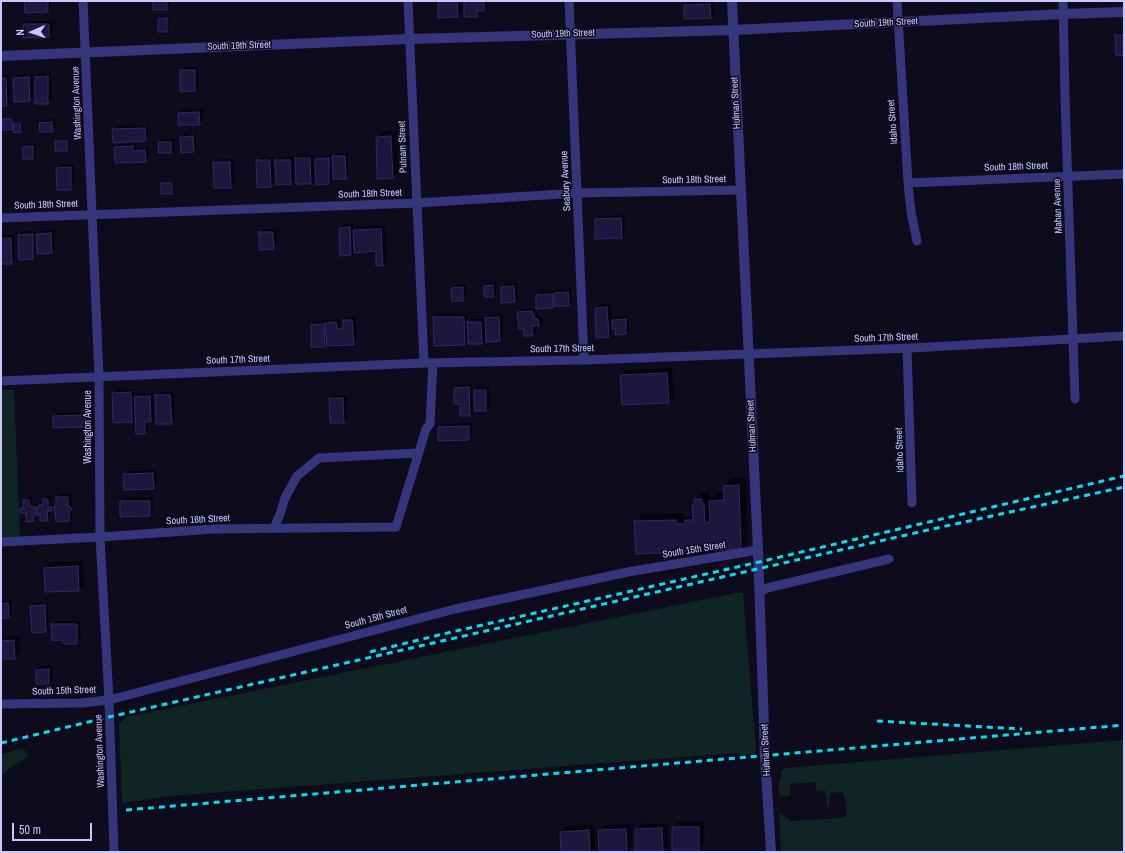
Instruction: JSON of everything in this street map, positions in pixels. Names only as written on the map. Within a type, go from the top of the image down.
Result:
[{"type":"street","name":"Washington Avenue","points":[[83,1],[99,377],[100,537],[109,700],[114,852]]},
{"type":"street","name":"Putnam Street","points":[[396,527],[418,453],[426,429],[430,424],[429,363],[416,203],[408,1]]},
{"type":"street","name":"Seabury Avenue","points":[[569,1],[584,360]]},
{"type":"street","name":"Hulman Street","points":[[732,1],[760,592],[765,756],[771,852]]},
{"type":"street","name":"Idaho Street","points":[[897,1],[908,183],[916,241]]},
{"type":"street","name":"Mahan Avenue","points":[[1063,1],[1075,399]]},
{"type":"street","name":"South 19th Street","points":[[1,56],[410,39],[733,30],[1124,12]]},
{"type":"street","name":"South 18th Street","points":[[908,183],[1124,174]]},
{"type":"street","name":"South 18th Street","points":[[1,218],[416,203],[578,192],[740,190]]},
{"type":"street","name":"South 17th Street","points":[[1,381],[429,363],[584,360],[907,348],[1124,336]]},
{"type":"street","name":"Idaho Street","points":[[907,348],[912,503]]},
{"type":"street","points":[[274,528],[280,514],[284,498],[297,476],[319,458],[418,453]]},
{"type":"street","name":"South 16th Street","points":[[1,542],[214,529],[396,527]]},
{"type":"street","name":"South 15th Street","points":[[1,704],[109,700],[455,609],[628,572],[758,550]]},
{"type":"street","points":[[760,592],[767,588],[889,559]]},
{"type":"green space","points":[[1,390],[14,390],[20,538],[1,539]]},
{"type":"green space","points":[[736,593],[743,593],[756,750],[754,754],[741,755],[738,753],[170,796],[122,803],[119,724],[126,717]]},
{"type":"green space","points":[[1124,740],[1124,852],[781,852],[779,812],[791,821],[841,818],[846,816],[846,805],[843,792],[830,793],[829,805],[827,807],[825,790],[816,791],[816,782],[790,784],[791,792],[789,796],[779,797],[781,770],[786,768]]},
{"type":"green space","points":[[23,748],[29,756],[11,767],[1,776],[1,754]]},
{"type":"building","points":[[24,1],[48,1],[48,12],[25,13]]},
{"type":"building","points":[[153,1],[167,1],[167,10],[153,10]]},
{"type":"building","points":[[438,1],[457,1],[458,17],[438,18]]},
{"type":"building","points":[[464,1],[484,1],[484,11],[477,11],[477,17],[464,17]]},
{"type":"building","points":[[710,4],[711,18],[684,19],[684,5]]},
{"type":"building","points":[[167,18],[167,32],[158,32],[158,19]]},
{"type":"building","points":[[23,24],[49,24],[49,37],[23,38]]},
{"type":"building","points":[[1115,35],[1124,35],[1124,55],[1116,56]]},
{"type":"building","points":[[180,70],[195,70],[195,91],[180,92]]},
{"type":"building","points":[[48,76],[48,104],[35,104],[35,77]]},
{"type":"building","points":[[29,77],[30,101],[14,102],[13,78]]},
{"type":"building","points":[[1,78],[6,78],[7,106],[1,106]]},
{"type":"building","points":[[199,112],[200,125],[178,125],[178,113]]},
{"type":"building","points":[[3,119],[12,119],[13,130],[3,130]]},
{"type":"building","points":[[52,122],[53,132],[40,132],[39,123]]},
{"type":"building","points":[[13,123],[20,123],[21,132],[14,133]]},
{"type":"building","points":[[145,128],[146,141],[113,143],[112,129]]},
{"type":"building","points":[[193,136],[194,152],[181,153],[180,137]]},
{"type":"building","points":[[391,136],[393,178],[377,179],[376,137]]},
{"type":"building","points":[[55,141],[67,141],[67,151],[55,151]]},
{"type":"building","points":[[159,142],[171,142],[171,153],[158,153]]},
{"type":"building","points":[[33,146],[33,159],[23,159],[22,147]]},
{"type":"building","points":[[133,146],[133,151],[145,150],[146,162],[115,163],[114,147]]},
{"type":"building","points":[[332,156],[345,156],[346,179],[333,179]]},
{"type":"building","points":[[295,158],[310,158],[311,184],[296,184]]},
{"type":"building","points":[[329,158],[329,184],[316,185],[315,159]]},
{"type":"building","points":[[256,160],[270,160],[271,187],[257,188]]},
{"type":"building","points":[[275,160],[290,160],[291,184],[276,185]]},
{"type":"building","points":[[213,162],[230,162],[231,188],[214,188]]},
{"type":"building","points":[[71,167],[71,190],[57,190],[56,168]]},
{"type":"building","points":[[161,183],[172,183],[172,194],[161,194]]},
{"type":"building","points":[[621,218],[622,238],[595,239],[595,219]]},
{"type":"building","points":[[350,227],[351,255],[340,256],[339,228]]},
{"type":"building","points":[[381,229],[383,266],[376,266],[376,251],[354,253],[353,230]]},
{"type":"building","points":[[259,232],[273,232],[274,249],[259,250]]},
{"type":"building","points":[[51,233],[52,253],[37,254],[36,234]]},
{"type":"building","points":[[33,234],[33,259],[19,260],[18,235]]},
{"type":"building","points":[[1,238],[11,238],[12,264],[1,264]]},
{"type":"building","points":[[493,285],[493,297],[484,297],[484,286]]},
{"type":"building","points":[[514,286],[515,302],[501,303],[501,287]]},
{"type":"building","points":[[463,287],[463,301],[452,301],[451,288]]},
{"type":"building","points":[[568,292],[569,306],[554,306],[554,293]]},
{"type":"building","points":[[553,294],[553,308],[536,309],[536,295]]},
{"type":"building","points":[[607,307],[609,337],[596,338],[595,308]]},
{"type":"building","points":[[532,311],[535,319],[538,319],[539,326],[532,326],[533,336],[524,336],[524,329],[519,329],[517,312]]},
{"type":"building","points":[[433,317],[464,317],[465,345],[434,346]]},
{"type":"building","points":[[499,317],[500,341],[486,342],[485,318]]},
{"type":"building","points":[[626,319],[626,334],[615,335],[615,328],[612,329],[612,320]]},
{"type":"building","points":[[343,320],[352,320],[354,345],[327,346],[325,323],[336,322],[337,329],[343,328]]},
{"type":"building","points":[[467,322],[481,322],[482,344],[468,344]]},
{"type":"building","points":[[324,324],[325,347],[311,347],[311,325]]},
{"type":"building","points":[[667,373],[669,403],[622,405],[620,375]]},
{"type":"building","points":[[469,387],[470,416],[460,416],[460,404],[454,404],[454,388]]},
{"type":"building","points":[[474,390],[486,390],[486,411],[474,411]]},
{"type":"building","points":[[131,392],[132,422],[113,423],[112,393]]},
{"type":"building","points":[[155,395],[170,395],[172,424],[156,424]]},
{"type":"building","points":[[150,396],[151,422],[145,422],[145,434],[136,434],[134,397]]},
{"type":"building","points":[[329,398],[343,398],[344,423],[330,423]]},
{"type":"building","points":[[85,415],[86,427],[53,428],[53,416]]},
{"type":"building","points":[[469,426],[469,440],[438,441],[438,427]]},
{"type":"building","points":[[153,473],[154,489],[124,490],[123,474]]},
{"type":"building","points":[[739,485],[741,549],[636,554],[634,521],[676,520],[676,524],[685,524],[685,520],[693,520],[692,505],[694,505],[694,499],[702,499],[702,503],[704,504],[705,523],[710,522],[709,501],[724,500],[723,486]]},
{"type":"building","points":[[56,497],[68,497],[68,505],[72,509],[69,513],[69,521],[56,522],[54,506],[56,506]]},
{"type":"building","points":[[43,499],[48,499],[48,507],[52,507],[52,511],[47,511],[48,521],[40,521],[40,515],[37,515],[37,507],[39,507],[39,505],[43,505]]},
{"type":"building","points":[[23,500],[29,500],[29,506],[36,507],[36,516],[33,516],[34,521],[26,522],[26,513],[20,513],[20,508],[24,508]]},
{"type":"building","points":[[120,501],[150,501],[150,516],[120,517]]},
{"type":"building","points":[[78,566],[79,591],[45,592],[44,568]]},
{"type":"building","points":[[8,603],[9,618],[1,618],[1,604]]},
{"type":"building","points":[[45,605],[46,632],[32,633],[30,606]]},
{"type":"building","points":[[51,624],[77,624],[77,644],[64,644],[62,640],[52,641]]},
{"type":"building","points":[[14,640],[15,659],[1,659],[1,641]]},
{"type":"building","points":[[49,669],[49,684],[36,684],[36,670]]},
{"type":"building","points":[[672,827],[699,827],[699,850],[672,850]]},
{"type":"building","points":[[662,828],[663,851],[635,852],[635,829]]},
{"type":"building","points":[[626,829],[627,852],[599,852],[598,830]]},
{"type":"building","points":[[589,830],[590,852],[561,852],[560,832]]},
{"type":"railway","points":[[370,652],[1124,476]]},
{"type":"railway","points":[[1,743],[928,530],[1124,487]]},
{"type":"railway","points":[[877,721],[1022,729]]},
{"type":"railway","points":[[126,810],[1124,725]]}]
